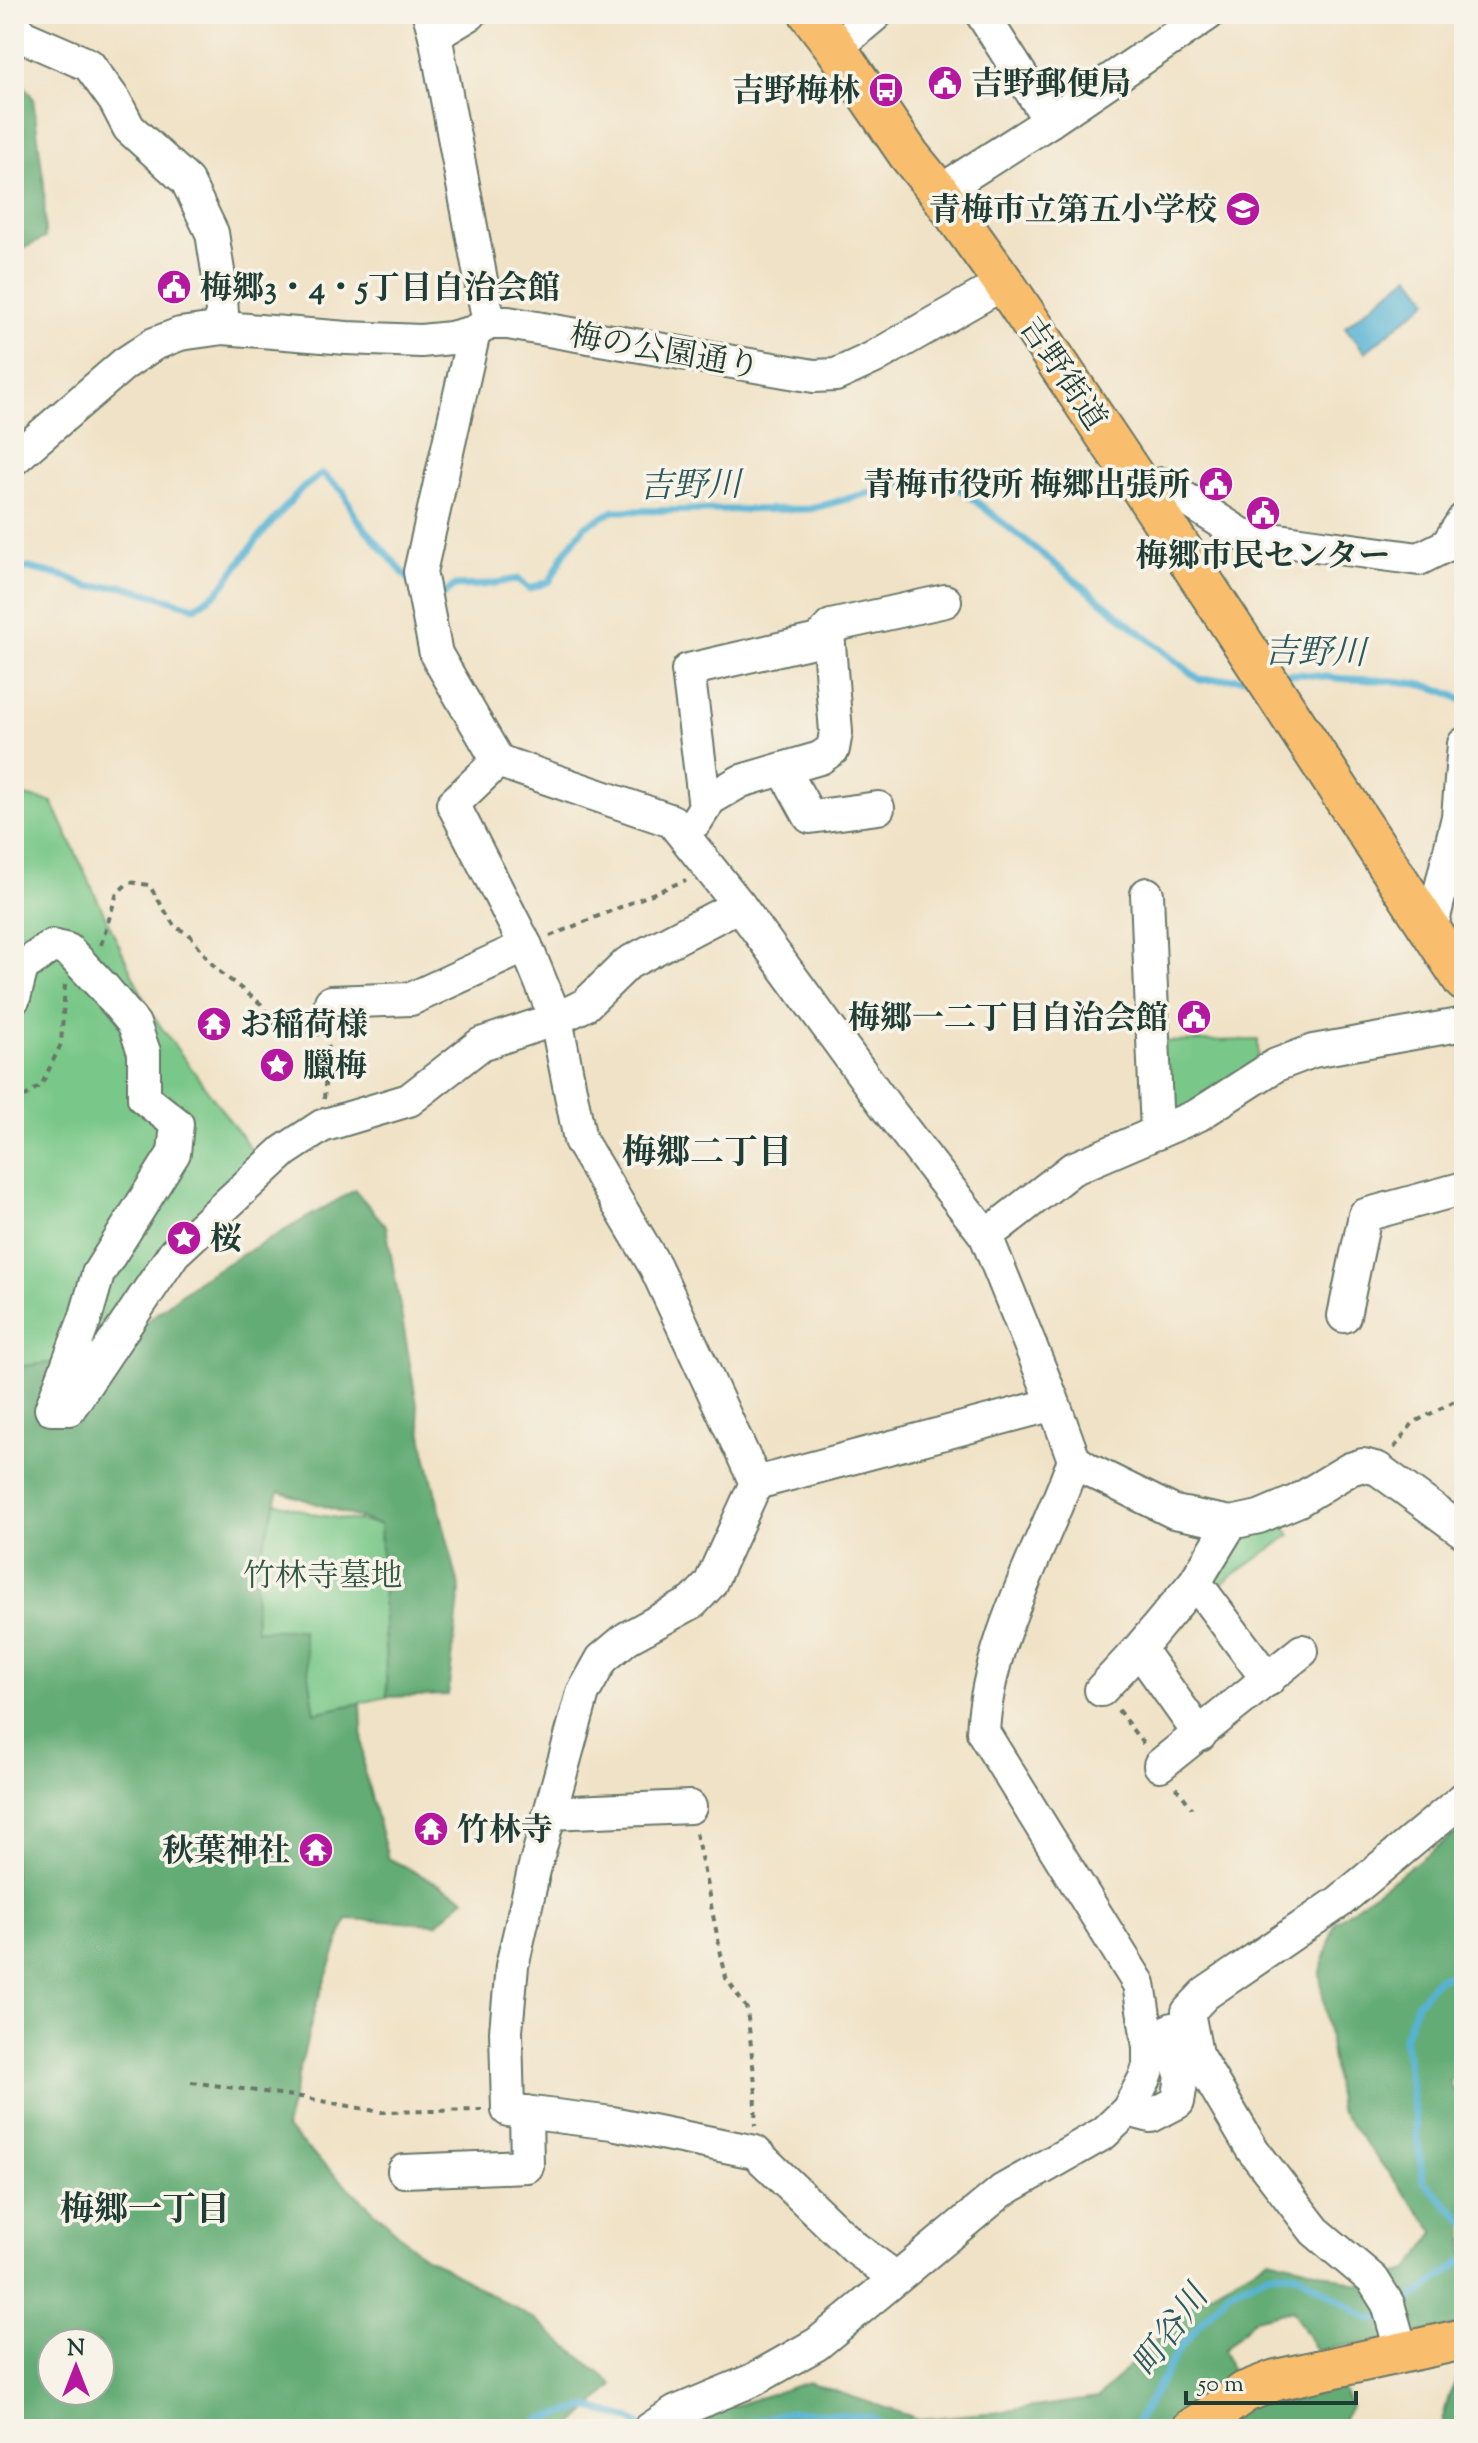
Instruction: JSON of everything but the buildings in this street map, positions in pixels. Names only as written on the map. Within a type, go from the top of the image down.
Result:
[{"type":"main road","name":"吉野街道","points":[[810,14],[1004,283],[1145,486],[1292,720],[1464,981]]},
{"type":"main road","points":[[1192,2429],[1245,2392],[1395,2329],[1464,2339]]},
{"type":"street","points":[[470,14],[432,24],[481,327],[420,572],[436,654],[498,761],[672,821],[739,905],[887,1108],[986,1236],[1074,1460],[1174,1512],[1231,1523],[1259,1517],[1297,1501],[1350,1469],[1363,1465],[1378,1469],[1464,1532]]},
{"type":"street","points":[[836,48],[876,14]]},
{"type":"street","points":[[982,14],[1050,121]]},
{"type":"street","points":[[939,192],[1208,14]]},
{"type":"street","points":[[14,25],[22,36],[89,65],[115,101],[129,128],[187,181],[212,233],[223,328]]},
{"type":"street","name":"梅の公園通り","points":[[14,459],[112,373],[154,344],[180,334],[223,328],[421,341],[451,338],[481,327],[547,329],[814,376],[836,375],[873,358],[1004,283]]},
{"type":"street","points":[[1145,486],[1162,484],[1242,535],[1419,559],[1447,545],[1464,519]]},
{"type":"street","points":[[705,807],[688,670],[818,640],[831,626],[945,601]]},
{"type":"street","points":[[686,838],[710,799],[741,781],[820,758],[833,749],[836,741],[828,632]]},
{"type":"street","points":[[1431,930],[1458,817],[1464,744]]},
{"type":"street","points":[[404,2171],[527,2166],[506,2031],[512,1966],[583,1693],[602,1659],[627,1638],[693,1602],[710,1584],[756,1483],[655,1266],[580,1140],[556,1019],[526,946],[453,804],[498,761]]},
{"type":"street","points":[[784,770],[810,817],[878,808]]},
{"type":"street","points":[[1147,894],[1157,1133]]},
{"type":"street","points":[[14,998],[22,967],[52,946],[68,950],[134,1024],[144,1052],[144,1098],[177,1124],[174,1153],[98,1274],[86,1316],[51,1409],[69,1409],[174,1253],[284,1151],[322,1126],[409,1100],[481,1044],[556,1019],[585,1005],[628,963],[739,905]]},
{"type":"street","points":[[331,1002],[411,999],[526,946]]},
{"type":"street","points":[[986,1236],[1072,1169],[1198,1115],[1276,1065],[1313,1051],[1464,1024]]},
{"type":"street","points":[[1344,1316],[1365,1215],[1464,1188]]},
{"type":"street","points":[[756,1483],[1054,1404]]},
{"type":"street","points":[[650,2429],[676,2412],[753,2380],[817,2344],[1002,2191],[1104,2133],[1128,2110],[1145,2078],[1149,2066],[1149,2047],[1139,1984],[983,1732],[985,1703],[999,1646],[1074,1460]]},
{"type":"street","points":[[1101,1690],[1195,1582],[1231,1523]]},
{"type":"street","points":[[1195,1582],[1268,1680]]},
{"type":"street","points":[[1139,1649],[1200,1735]]},
{"type":"street","points":[[1160,1765],[1302,1651]]},
{"type":"street","points":[[1128,2110],[1151,2116],[1178,2102],[1182,2077],[1171,2042],[1173,2024],[1205,1994],[1339,1902],[1464,1798]]},
{"type":"street","points":[[550,1813],[690,1807]]},
{"type":"street","points":[[1188,2012],[1196,2054],[1252,2149],[1315,2231],[1373,2280],[1395,2329]]},
{"type":"street","points":[[517,2111],[612,2123],[755,2152],[855,2248],[896,2278]]},
{"type":"path","points":[[526,946],[712,870]]},
{"type":"path","points":[[14,1104],[42,1084],[61,1044],[68,950],[100,950],[117,893],[129,882],[149,885],[175,927],[189,934],[216,969],[261,1004],[279,1031],[329,1035]]},
{"type":"path","points":[[322,1126],[331,1002]]},
{"type":"path","points":[[1378,1469],[1413,1423],[1464,1396]]},
{"type":"path","points":[[690,1807],[726,1978],[747,2009],[756,2093],[755,2152]]},
{"type":"path","points":[[191,2082],[381,2112],[517,2111]]},
{"type":"green space","points":[[14,71],[33,98],[44,185],[45,238],[14,253]]},
{"type":"green space","points":[[14,794],[52,802],[150,1012],[258,1159],[68,1400],[14,1397]]},
{"type":"green space","points":[[1258,1040],[1258,1063],[1170,1119],[1160,1042]]},
{"type":"green space","points":[[355,1190],[386,1226],[425,1451],[460,1590],[448,1695],[387,1697],[380,1525],[279,1491],[255,1574],[256,1630],[302,1630],[315,1713],[361,1703],[364,1770],[388,1858],[465,1898],[437,1924],[347,1919],[315,2008],[285,2128],[418,2252],[535,2320],[614,2385],[569,2429],[14,2429],[14,1367],[102,1357],[200,1279]]},
{"type":"green space","name":"竹林寺墓地","points":[[267,1500],[317,1515],[380,1524],[387,1697],[314,1713],[302,1630],[256,1630],[255,1563]]},
{"type":"green space","points":[[1281,1521],[1290,1535],[1215,1588],[1205,1578],[1236,1535]]},
{"type":"green space","points":[[1464,1827],[1464,2074],[1449,2080],[1464,2110],[1464,2325],[1316,2351],[1292,2310],[1255,2319],[1224,2350],[1235,2381],[1343,2390],[1351,2407],[1336,2429],[677,2429],[687,2421],[808,2382],[919,2419],[1098,2398],[1189,2305],[1269,2258],[1359,2285],[1408,2271],[1435,2232],[1339,2110],[1320,1975],[1335,1922]]},
{"type":"green space","points":[[1464,2365],[1464,2429],[1440,2429],[1449,2395]]},
{"type":"water","points":[[1410,275],[1429,300],[1365,352],[1345,327]]},
{"type":"waterway","name":"吉野川","points":[[14,570],[29,568],[67,577],[88,587],[122,586],[195,607],[218,592],[300,490],[322,474],[343,491],[356,518],[410,581]]},
{"type":"waterway","name":"吉野川","points":[[436,601],[454,586],[519,579],[529,589],[550,581],[564,554],[585,526],[614,511],[810,509],[909,482],[950,484],[963,491],[1200,680],[1250,678]]},
{"type":"waterway","name":"吉野川","points":[[1278,675],[1300,674],[1417,684],[1433,687],[1464,701]]},
{"type":"waterway","name":"町谷川","points":[[1464,1971],[1438,1978],[1417,2003],[1404,2037],[1423,2181],[1464,2221]]},
{"type":"waterway","name":"町谷川","points":[[1401,2315],[1409,2301],[1464,2260]]},
{"type":"waterway","name":"町谷川","points":[[1133,2429],[1180,2348],[1228,2292],[1272,2272],[1298,2274],[1371,2320],[1385,2318]]},
{"type":"waterway","name":"町谷川","points":[[533,2429],[541,2419],[587,2407],[631,2419],[641,2426]]},
{"type":"waterway","name":"町谷川","points":[[724,2429],[793,2411],[872,2418],[890,2429]]},
{"type":"place","name":"吉野郵便局","points":[[945,83]]},
{"type":"place","name":"吉野梅林","points":[[886,90]]},
{"type":"place","name":"青梅市立第五小学校","points":[[1243,209]]},
{"type":"place","name":"梅郷3・4・5丁目自治会館","points":[[174,287]]},
{"type":"place","name":"青梅市役所 梅郷出張所","points":[[1216,484]]},
{"type":"place","name":"梅郷市民センター","points":[[1263,513]]},
{"type":"place","name":"梅郷一二丁目自治会館","points":[[1194,1017]]},
{"type":"place","name":"お稲荷様","points":[[214,1024]]},
{"type":"place","name":"臘梅","points":[[277,1065]]},
{"type":"place","name":"桜","points":[[184,1238]]},
{"type":"place","name":"竹林寺","points":[[431,1829]]},
{"type":"place","name":"秋葉神社","points":[[316,1850]]},
{"type":"district","name":"梅郷二丁目","points":[[707,1151]]},
{"type":"district","name":"梅郷一丁目","points":[[145,2208]]}]
